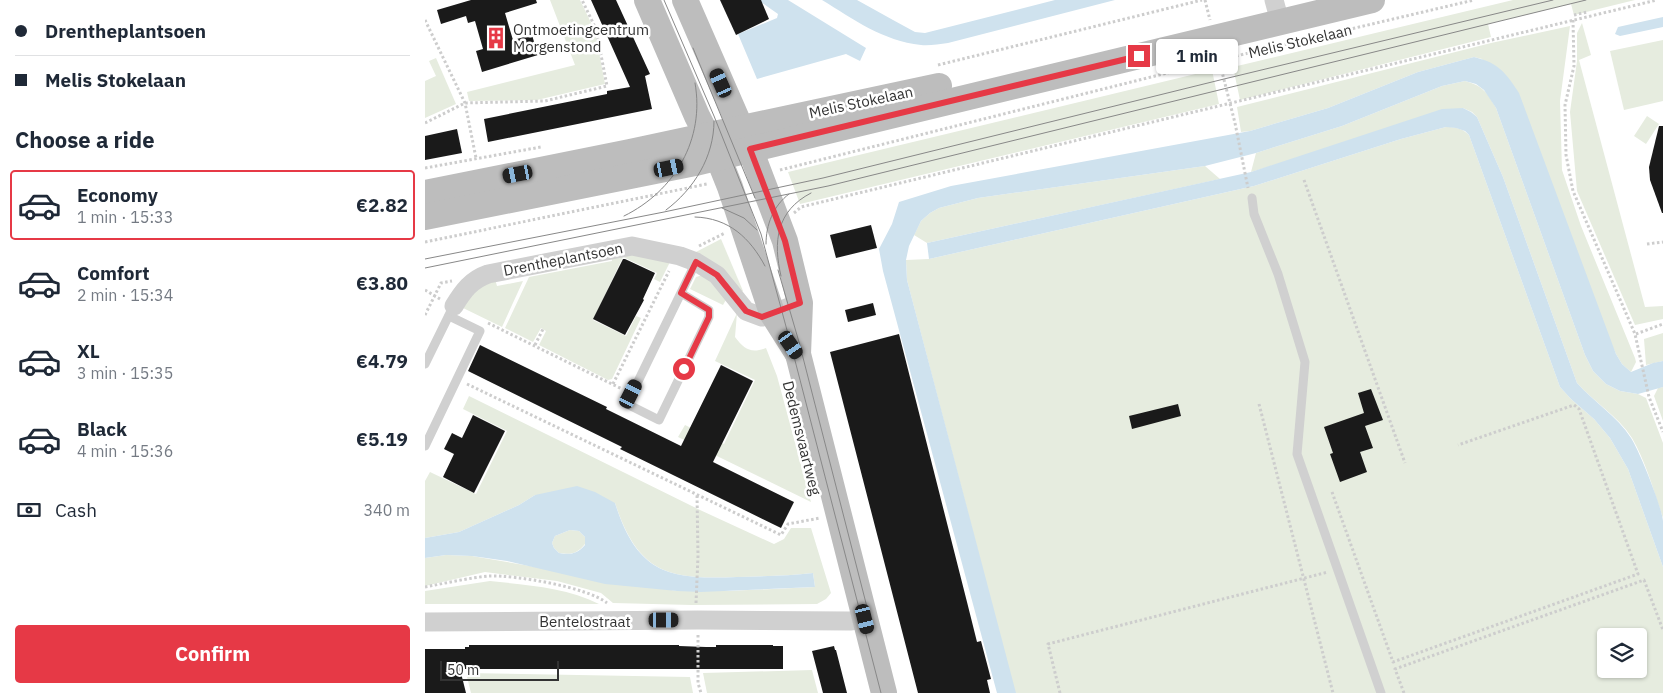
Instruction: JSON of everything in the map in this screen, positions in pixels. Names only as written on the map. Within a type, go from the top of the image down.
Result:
[{"type":"street","name":"Dedemsvaartweg","points":[[647,0],[706,160],[730,187],[772,313],[798,354]]},
{"type":"street","name":"Dedemsvaartweg","points":[[685,0],[746,138],[785,241],[800,303],[798,354],[884,693]]},
{"type":"street","name":"Melis Stokelaan","points":[[425,217],[706,160],[746,138],[951,84],[1281,7],[1372,0]]},
{"type":"street","name":"Melis Stokelaan","points":[[425,193],[629,152],[706,160]]},
{"type":"street","name":"Drentheplantsoen","points":[[451,311],[464,290],[477,278],[488,274],[632,246],[684,258],[717,275],[746,311],[762,317],[800,303]]},
{"type":"street","name":"Bentelostraat","points":[[425,622],[849,621],[865,619]]},
{"type":"lane","points":[[1250,195],[1254,214],[1278,274],[1305,362],[1297,454],[1381,693]]},
{"type":"lane","points":[[681,293],[709,310],[709,317],[659,420],[627,404],[681,293],[684,258]]},
{"type":"lane","points":[[425,446],[480,331],[451,311]]},
{"type":"lane","name":"Drentheplantsoen","points":[[425,364],[451,311]]},
{"type":"path","points":[[425,123],[465,103],[545,100],[607,86],[596,29],[582,0]]},
{"type":"path","points":[[932,66],[1202,0]]},
{"type":"path","name":"Melis Stokelaan","points":[[778,170],[1219,60],[1474,0]]},
{"type":"path","points":[[792,214],[801,207],[1657,0]]},
{"type":"path","points":[[1574,15],[1587,12]]},
{"type":"path","points":[[425,20],[465,103],[476,158]]},
{"type":"path","points":[[1573,20],[1574,66],[1565,105],[1565,155],[1573,191],[1635,334],[1649,396],[1663,432]]},
{"type":"path","points":[[1219,60],[1250,195]]},
{"type":"path","points":[[425,242],[706,160],[710,193]]},
{"type":"path","points":[[1304,180],[1405,463]]},
{"type":"path","points":[[613,384],[684,258],[727,231]]},
{"type":"path","points":[[1647,244],[1663,242]]},
{"type":"path","points":[[425,315],[441,283]]},
{"type":"path","points":[[486,322],[631,394]]},
{"type":"path","points":[[1635,334],[1663,324]]},
{"type":"path","points":[[535,345],[543,329]]},
{"type":"path","points":[[458,380],[781,535],[788,524],[823,518]]},
{"type":"path","points":[[1259,404],[1333,693]]},
{"type":"path","points":[[1332,492],[1393,662],[1638,574],[1579,409],[1574,406],[1458,445]]},
{"type":"path","points":[[697,494],[698,556],[696,603],[701,693]]},
{"type":"path","points":[[1060,693],[1048,644],[1337,569]]},
{"type":"path","points":[[425,587],[489,576],[532,580],[588,593],[604,601],[629,621]]},
{"type":"path","points":[[1404,693],[1395,668],[1644,580],[1663,630]]},
{"type":"shaded area","points":[[550,0],[580,0],[595,31],[605,84],[537,100],[469,101],[467,92],[575,65]]},
{"type":"shaded area","points":[[1513,0],[1635,0],[1574,15],[1571,4],[1488,24],[1491,37],[1240,100],[1233,67]]},
{"type":"shaded area","points":[[1582,23],[1591,55],[1579,60],[1645,307],[1663,306],[1663,319],[1635,325],[1577,191],[1570,112],[1577,61],[1577,33]]},
{"type":"shaded area","points":[[1570,26],[1560,101],[1562,170],[1581,226],[1635,358],[1636,362],[1631,372],[1622,364],[1616,354],[1482,59],[1474,57],[1418,72],[1328,108],[1241,132],[1237,107],[1491,43]]},
{"type":"shaded area","points":[[1663,40],[1663,101],[1624,110],[1610,51]]},
{"type":"shaded area","points":[[436,58],[456,104],[425,118],[425,81],[436,76],[429,61]]},
{"type":"shaded area","points":[[1212,70],[1219,104],[800,204],[788,172]]},
{"type":"shaded area","points":[[1465,81],[1484,90],[1496,108],[1585,355],[1593,371],[1606,384],[1620,391],[1638,394],[1646,398],[1663,443],[1663,518],[1646,467],[1632,438],[1613,416],[1577,383],[1503,177],[1477,117],[1472,112],[1463,108],[1251,172],[1256,153],[1342,126],[1442,86]]},
{"type":"shaded area","points":[[1647,116],[1659,124],[1646,144],[1634,136]]},
{"type":"shaded area","points":[[1446,127],[1458,128],[1469,135],[1560,387],[1594,419],[1610,438],[1628,469],[1663,567],[1663,693],[1015,693],[907,280],[906,260],[929,259],[1254,186],[1401,139]]},
{"type":"shaded area","points":[[1205,166],[1220,179],[927,243],[914,235],[921,221],[930,213],[939,208],[978,198]]},
{"type":"shaded area","points":[[721,239],[743,291],[740,293],[694,253]]},
{"type":"shaded area","points":[[638,253],[672,258],[660,282],[654,279],[657,273],[623,257],[593,320],[626,336],[636,316],[641,318],[612,379],[608,380],[539,345],[546,331],[541,328],[533,342],[505,328],[529,277],[612,261],[611,255]]},
{"type":"shaded area","points":[[703,275],[728,296],[723,305],[690,289],[696,277]]},
{"type":"shaded area","points":[[495,279],[497,286],[523,281],[502,327],[461,307],[471,293]]},
{"type":"shaded area","points":[[737,313],[735,337],[748,349],[761,350],[766,348],[777,376],[811,502],[678,437],[685,425],[724,444],[755,380],[715,361]]},
{"type":"shaded area","points":[[1663,333],[1663,361],[1646,365],[1644,339]]},
{"type":"shaded area","points":[[1663,387],[1663,421],[1654,396],[1658,388]]},
{"type":"shaded area","points":[[469,396],[700,510],[774,544],[784,539],[791,528],[811,528],[831,593],[826,599],[817,604],[692,605],[613,603],[601,593],[557,581],[485,572],[425,586],[425,558],[446,555],[472,556],[677,591],[815,587],[813,573],[713,578],[692,577],[659,567],[646,558],[634,545],[615,503],[535,495],[519,505],[459,532],[425,538],[425,481],[430,472],[476,494],[507,431],[463,409]]},
{"type":"shaded area","points":[[570,530],[579,531],[585,537],[585,544],[573,553],[559,553],[552,543],[555,536]]},
{"type":"shaded area","points":[[490,581],[560,590],[599,604],[425,604],[425,591]]},
{"type":"shaded area","points":[[812,670],[818,693],[707,693],[703,673]]},
{"type":"shaded area","points":[[466,673],[690,677],[693,693],[471,693]]},
{"type":"water","points":[[758,0],[788,0],[866,48],[860,61],[846,54],[757,79],[738,34],[777,18],[778,14]]},
{"type":"water","points":[[822,0],[857,0],[915,32],[925,33],[1055,0],[1115,0],[948,43],[921,45],[907,43],[881,34],[857,22]]},
{"type":"water","points":[[1663,17],[1663,27],[1620,36],[1615,34],[1618,27]]},
{"type":"water","points":[[1474,57],[1490,62],[1501,70],[1519,93],[1616,354],[1622,364],[1631,372],[1663,361],[1663,387],[1638,394],[1620,391],[1606,384],[1593,371],[1585,355],[1496,108],[1484,90],[1476,84],[1465,81],[1442,86],[1342,126],[1256,153],[1205,166],[978,198],[939,208],[921,221],[909,246],[906,260],[907,280],[1016,693],[997,693],[883,271],[879,249],[892,224],[899,202],[951,186],[1250,131],[1328,108],[1418,72]]},
{"type":"water","points":[[1463,108],[1477,117],[1503,177],[1577,383],[1612,416],[1635,444],[1662,514],[1663,567],[1628,469],[1610,438],[1594,419],[1560,387],[1469,135],[1465,131],[1446,127],[1401,139],[1254,186],[929,259],[927,243],[1251,172],[1442,109]]},
{"type":"water","points":[[577,486],[595,492],[615,503],[634,545],[645,558],[658,567],[674,573],[692,577],[713,578],[813,573],[815,587],[701,592],[677,591],[605,584],[507,561],[472,556],[446,555],[425,558],[425,538],[459,532],[519,505],[535,495]],"holes":[[[570,530],[579,531],[585,537],[585,545],[579,550],[570,554],[563,554],[554,548],[552,543],[555,536]]]},
{"type":"building","name":"Ontmoetingcentrum Morgenstond","points":[[471,0],[536,0],[537,3],[505,13],[513,40],[532,35],[538,55],[482,72],[476,51],[483,49],[475,21],[468,23],[466,16],[441,24],[437,10]]},
{"type":"building","points":[[591,0],[616,0],[650,74],[645,76],[652,109],[488,142],[484,119],[607,94],[607,91],[630,87]]},
{"type":"building","points":[[720,0],[761,0],[769,19],[736,35]]},
{"type":"building","points":[[1659,126],[1663,126],[1663,213],[1650,180],[1649,167]]},
{"type":"building","points":[[457,129],[462,153],[425,160],[425,136]]},
{"type":"building","points":[[871,225],[877,248],[836,258],[830,235]]},
{"type":"building","points":[[623,259],[655,273],[644,300],[625,335],[593,319]]},
{"type":"building","points":[[873,303],[876,315],[848,322],[845,310]]},
{"type":"building","points":[[899,334],[977,642],[981,641],[991,679],[987,680],[990,693],[918,693],[830,352]]},
{"type":"building","points":[[480,345],[607,407],[606,409],[681,446],[721,365],[753,381],[713,462],[794,502],[781,528],[620,449],[622,447],[468,371]]},
{"type":"building","points":[[1371,389],[1383,420],[1365,426],[1373,448],[1360,452],[1367,472],[1340,482],[1330,454],[1333,453],[1324,427],[1364,413],[1358,393]]},
{"type":"building","points":[[1178,404],[1181,416],[1132,429],[1129,416]]},
{"type":"building","points":[[473,415],[505,431],[474,493],[443,477],[454,454],[444,449],[452,433],[462,438]]},
{"type":"building","points":[[469,645],[679,645],[716,647],[716,645],[773,645],[783,646],[783,669],[460,669],[466,693],[425,693],[425,649],[465,649]]},
{"type":"building","points":[[834,646],[847,693],[823,693],[812,651]]},
{"type":"tram line","points":[[664,0],[714,116],[761,234],[881,693]]},
{"type":"tram line","points":[[425,259],[664,212],[823,178],[1553,0]]},
{"type":"tram line","points":[[425,268],[828,186],[1586,0]]},
{"type":"tram line","points":[[693,48],[755,198]]},
{"type":"tram line","points":[[624,216],[658,193],[672,178],[682,161],[690,143],[695,124],[697,104],[695,83]]},
{"type":"tram line","points":[[666,210],[685,192],[701,171],[710,147],[714,121]]},
{"type":"tram line","points":[[781,276],[777,251],[780,228],[790,209],[799,200],[811,193]]},
{"type":"tram line","points":[[766,244],[771,216],[789,194]]},
{"type":"tram line","points":[[722,208],[744,218],[757,230]]},
{"type":"tram line","points":[[695,217],[718,221],[737,231],[753,247],[765,266]]},
{"type":"tram line","points":[[778,270],[799,342],[868,611]]},
{"type":"place","name":"Ontmoetingcentrum Morgenstond","points":[[496,38]]},
{"type":"route","points":[[684,369],[709,317],[709,310],[681,293],[696,262],[717,275],[746,311],[762,317],[781,308],[800,303],[785,241],[750,149],[1139,56]]}]
